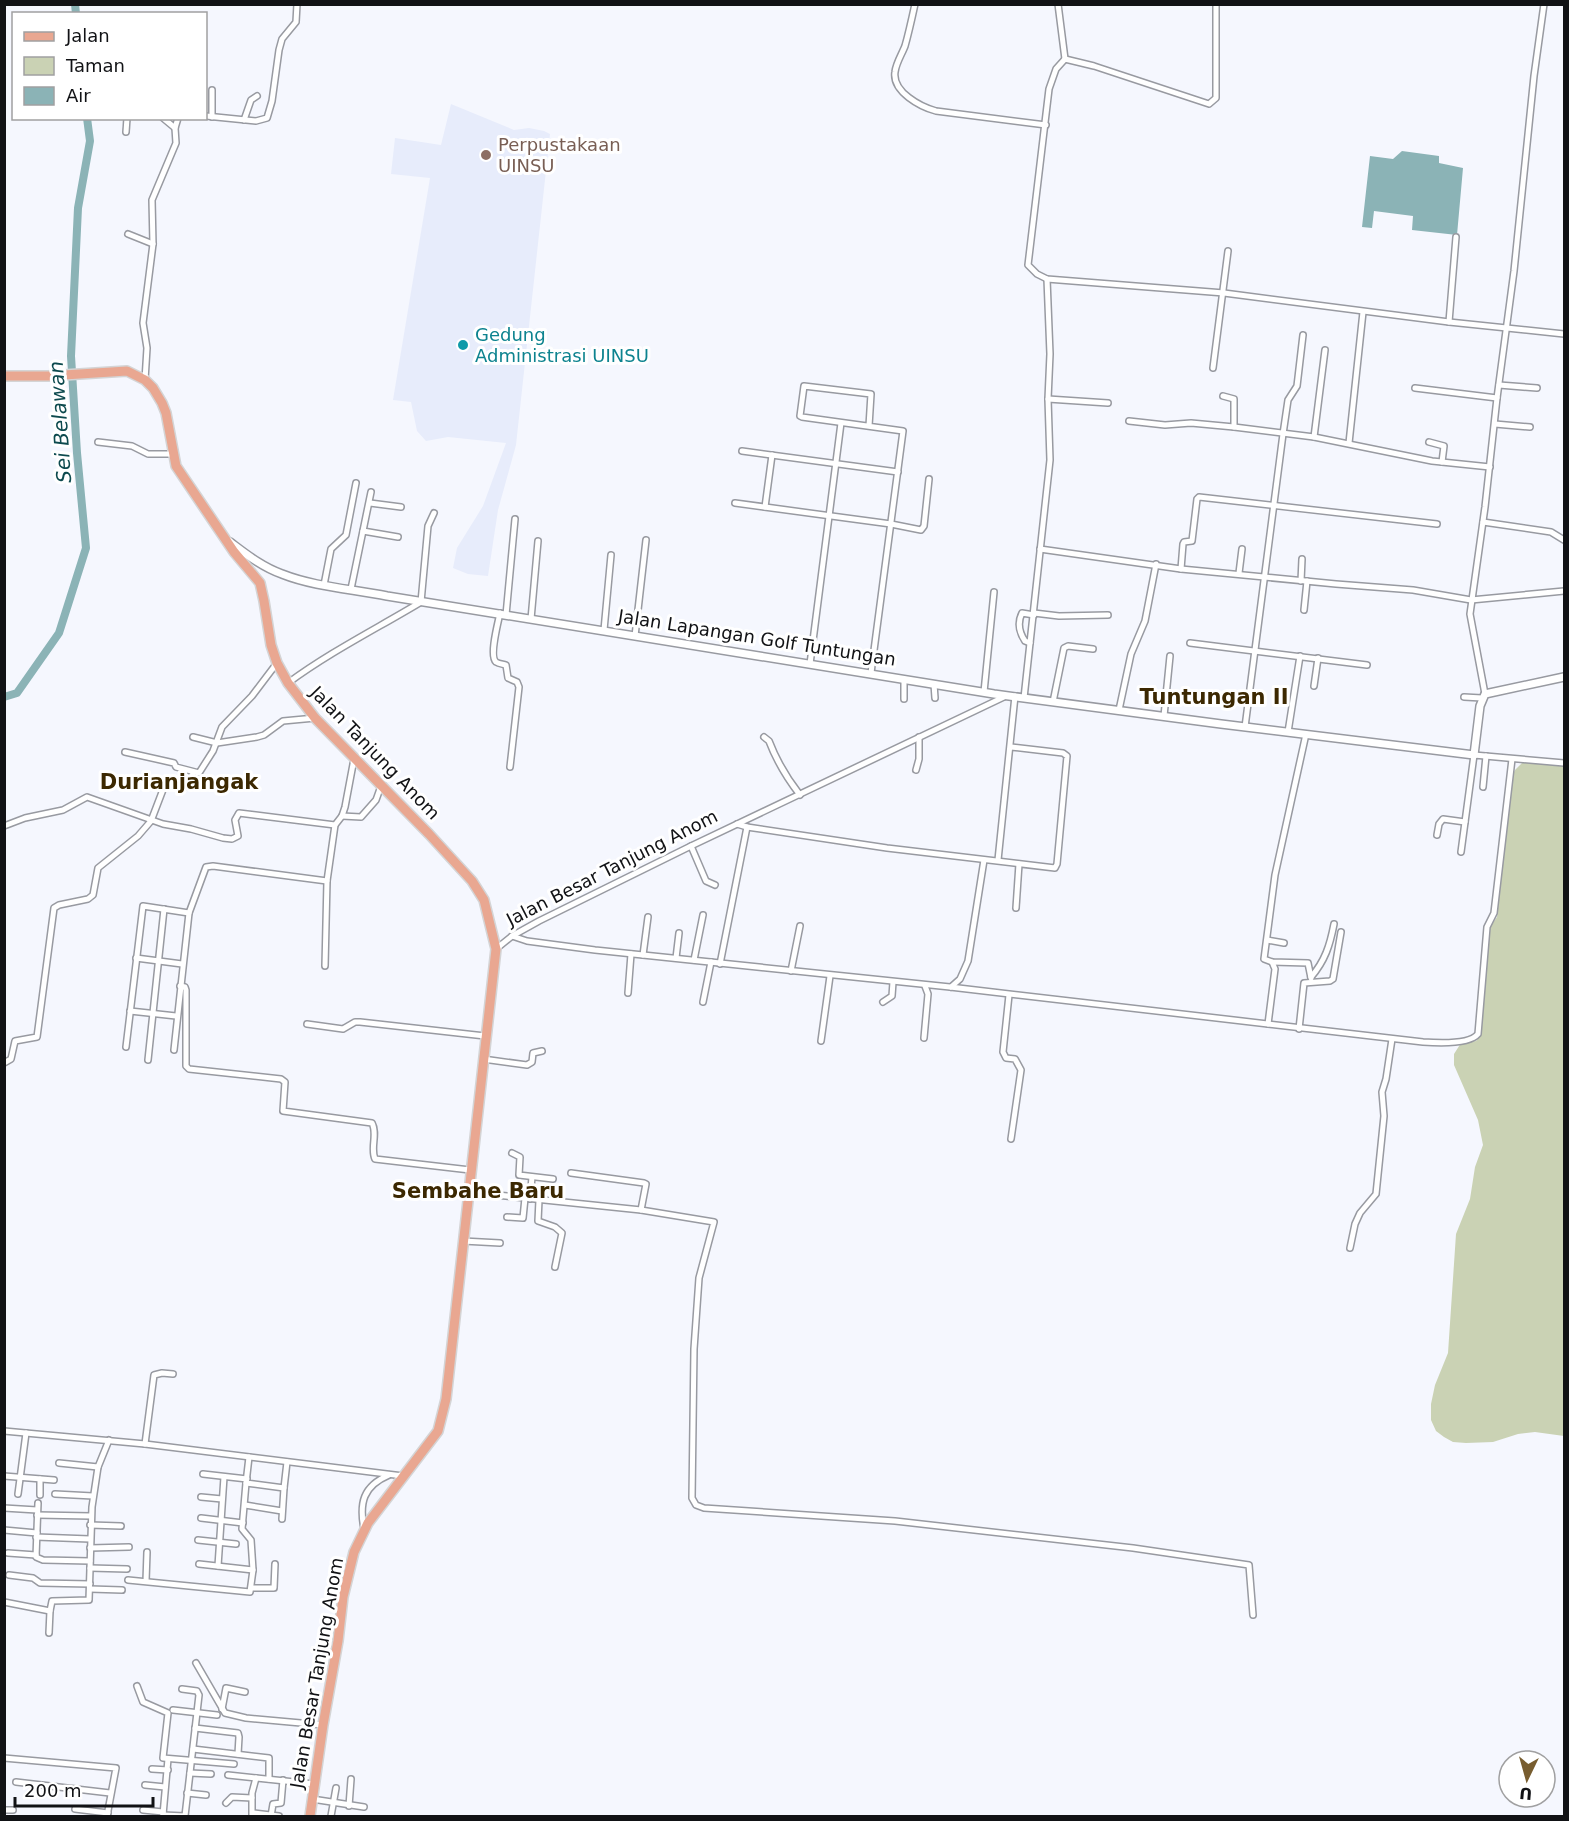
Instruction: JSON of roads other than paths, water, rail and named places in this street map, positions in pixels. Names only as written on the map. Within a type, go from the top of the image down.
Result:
[{"type":"main road","points":[[4,376],[127,371],[145,380]]},
{"type":"main road","name":"Jalan Lapangan Golf Tuntungan","points":[[145,380],[158,395],[165,408],[172,454],[179,471],[228,541]]},
{"type":"main road","name":"Jalan Tanjung Anom","points":[[228,541],[260,584],[268,634],[277,663],[288,683],[315,718],[472,881],[484,900],[496,949]]},
{"type":"main road","name":"Jalan Besar Tanjung Anom","points":[[310,1816],[343,1597],[354,1552],[364,1529],[432,1439],[441,1422],[448,1386],[496,949]]},
{"type":"street","points":[[212,90],[209,116],[256,121],[267,118],[272,101],[279,50],[282,39],[296,22],[297,4]]},
{"type":"street","points":[[915,4],[907,39],[894,74],[899,89],[923,107],[936,111],[1046,125]]},
{"type":"street","points":[[1058,4],[1065,59],[1056,69],[1049,89],[1028,265],[1037,274],[1047,279],[1224,293],[1363,312],[1564,334]]},
{"type":"street","points":[[1065,59],[1094,66],[1209,104],[1216,98],[1216,4]]},
{"type":"street","points":[[1461,852],[1483,696],[1470,617],[1471,600],[1522,210],[1534,76],[1544,4]]},
{"type":"street","points":[[244,120],[251,100],[257,96]]},
{"type":"street","points":[[126,132],[127,120]]},
{"type":"street","points":[[165,120],[175,128]]},
{"type":"street","points":[[145,380],[147,348],[143,323],[153,244],[153,196],[176,143],[175,128],[177,120]]},
{"type":"street","points":[[128,234],[153,244]]},
{"type":"street","points":[[1449,322],[1456,237]]},
{"type":"street","points":[[1213,368],[1228,250]]},
{"type":"street","points":[[1024,698],[1050,460],[1047,279]]},
{"type":"street","points":[[1349,443],[1363,312]]},
{"type":"street","points":[[1245,727],[1288,400],[1297,386],[1303,335]]},
{"type":"street","points":[[1314,437],[1325,350]]},
{"type":"street","points":[[1499,385],[1538,387]]},
{"type":"street","points":[[869,426],[870,394],[804,386],[801,417],[902,431],[871,673]]},
{"type":"street","points":[[1415,388],[1497,398]]},
{"type":"street","points":[[1223,396],[1234,399],[1234,427]]},
{"type":"street","points":[[1048,399],[1108,403]]},
{"type":"street","points":[[1129,422],[1191,423],[1234,427],[1314,437],[1442,462],[1490,467]]},
{"type":"street","points":[[810,664],[841,423]]},
{"type":"street","points":[[1495,424],[1530,427]]},
{"type":"street","points":[[98,442],[132,446],[148,454],[172,454]]},
{"type":"street","points":[[1429,442],[1444,446],[1442,462]]},
{"type":"street","points":[[742,451],[898,472]]},
{"type":"street","points":[[765,507],[772,455]]},
{"type":"street","points":[[735,503],[921,530],[923,529],[929,479]]},
{"type":"street","points":[[324,585],[331,549],[345,535],[356,483]]},
{"type":"street","points":[[351,589],[371,492]]},
{"type":"street","points":[[1180,568],[1183,544],[1192,542],[1193,539],[1198,498],[1437,524]]},
{"type":"street","points":[[370,503],[401,507]]},
{"type":"street","points":[[288,683],[326,656],[355,642],[421,602],[428,526],[434,513]]},
{"type":"street","points":[[510,767],[519,687],[517,682],[508,678],[506,665],[494,660],[493,650],[503,614],[515,519]]},
{"type":"street","points":[[1483,522],[1551,532],[1564,540]]},
{"type":"street","points":[[363,531],[398,537]]},
{"type":"street","points":[[635,636],[646,540]]},
{"type":"street","name":"Jalan Lapangan Golf Tuntungan","points":[[228,541],[255,561],[280,574],[324,585],[421,602],[1010,696],[1474,755]]},
{"type":"street","points":[[531,619],[538,541]]},
{"type":"street","points":[[1040,549],[1180,568],[1413,590],[1471,600],[1564,591]]},
{"type":"street","points":[[1239,573],[1242,549]]},
{"type":"street","points":[[604,630],[611,555]]},
{"type":"street","points":[[1302,559],[1304,610]]},
{"type":"street","points":[[1119,710],[1131,654],[1145,621],[1156,564]]},
{"type":"street","points":[[984,692],[993,592]]},
{"type":"street","points":[[1030,643],[1025,641],[1019,628],[1022,613],[1059,616],[1108,615]]},
{"type":"street","points":[[1190,643],[1367,665]]},
{"type":"street","points":[[1053,702],[1064,647],[1093,649]]},
{"type":"street","points":[[1164,716],[1170,656]]},
{"type":"street","points":[[1288,732],[1299,656]]},
{"type":"street","points":[[1314,686],[1318,658]]},
{"type":"street","points":[[125,752],[174,763],[176,767],[193,772],[201,771],[217,743],[222,727],[230,716],[245,704],[277,663]]},
{"type":"street","points":[[1464,697],[1483,696],[1564,677]]},
{"type":"street","points":[[903,678],[904,699]]},
{"type":"street","points":[[934,684],[934,698]]},
{"type":"street","points":[[998,860],[1011,747],[1010,696]]},
{"type":"street","name":"Jalan Besar Tanjung Anom","points":[[496,949],[512,936],[692,846],[1010,696]]},
{"type":"street","points":[[193,737],[217,743],[257,737],[264,735],[283,721],[315,718]]},
{"type":"street","points":[[1306,734],[1275,875],[1264,959],[1272,962],[1308,963],[1310,980]]},
{"type":"street","points":[[764,737],[769,741],[783,773],[800,795]]},
{"type":"street","points":[[916,770],[919,759],[919,737]]},
{"type":"street","points":[[737,824],[887,848],[1055,868],[1057,867],[1067,756],[1063,753],[1011,747]]},
{"type":"street","points":[[1474,755],[1564,764]]},
{"type":"street","points":[[1483,787],[1486,756]]},
{"type":"street","points":[[325,966],[327,880],[335,825],[342,816],[354,759]]},
{"type":"street","points":[[512,936],[527,941],[631,954],[950,987],[1392,1039],[1443,1043],[1473,1039],[1478,1034],[1487,927],[1494,913],[1512,759]]},
{"type":"street","points":[[4,1063],[11,1059],[15,1041],[37,1037],[54,908],[93,895],[98,868],[138,836],[152,821],[164,787],[188,787],[193,772]]},
{"type":"street","points":[[342,816],[361,817],[376,800],[381,786]]},
{"type":"street","points":[[4,826],[25,818],[63,810],[87,797],[152,821],[223,838],[237,837],[239,834],[235,820],[239,813],[335,825]]},
{"type":"street","points":[[1437,835],[1439,824],[1443,819],[1465,822]]},
{"type":"street","points":[[720,964],[747,827]]},
{"type":"street","points":[[692,846],[706,881],[715,885]]},
{"type":"street","points":[[950,987],[960,979],[968,961],[984,860]]},
{"type":"street","points":[[1016,908],[1019,864]]},
{"type":"street","points":[[174,1050],[189,913],[208,867],[327,880]]},
{"type":"street","points":[[126,1047],[144,906],[189,913]]},
{"type":"street","points":[[148,1060],[164,909]]},
{"type":"street","points":[[694,960],[703,915]]},
{"type":"street","points":[[643,955],[648,916]]},
{"type":"street","points":[[1299,1029],[1304,983],[1310,980],[1322,965],[1330,946],[1334,924]]},
{"type":"street","points":[[791,971],[800,926]]},
{"type":"street","points":[[1310,980],[1330,981],[1333,979],[1341,932]]},
{"type":"street","points":[[676,958],[678,933]]},
{"type":"street","points":[[1267,940],[1284,943]]},
{"type":"street","points":[[628,993],[631,954]]},
{"type":"street","points":[[136,958],[182,964]]},
{"type":"street","points":[[1268,1024],[1275,969],[1272,962]]},
{"type":"street","points":[[703,1002],[711,963]]},
{"type":"street","points":[[821,1041],[830,976]]},
{"type":"street","points":[[883,1002],[891,996],[893,982]]},
{"type":"street","points":[[180,986],[185,987],[186,990],[186,1066],[189,1069],[281,1079],[285,1082],[283,1111],[372,1123],[375,1128],[373,1154],[375,1159],[470,1170]]},
{"type":"street","points":[[924,1038],[928,994],[925,986]]},
{"type":"street","points":[[1009,995],[1003,1052],[1006,1058],[1015,1059],[1021,1070],[1011,1139]]},
{"type":"street","points":[[130,1011],[176,1016]]},
{"type":"street","points":[[307,1024],[343,1029],[355,1022],[360,1022],[485,1036]]},
{"type":"street","points":[[1350,1248],[1360,1213],[1376,1194],[1384,1116],[1382,1092],[1392,1039]]},
{"type":"street","points":[[483,1059],[527,1065],[532,1062],[533,1053],[543,1051]]},
{"type":"street","points":[[512,1153],[520,1157],[519,1175],[553,1179]]},
{"type":"street","points":[[571,1173],[646,1184],[641,1210]]},
{"type":"street","points":[[507,1217],[522,1218],[532,1177]]},
{"type":"street","points":[[468,1192],[641,1210],[714,1222],[699,1278],[694,1349],[692,1498],[696,1505],[704,1508],[895,1521],[1133,1548],[1250,1565],[1253,1615]]},
{"type":"street","points":[[539,1200],[538,1221],[555,1227],[562,1233],[555,1267]]},
{"type":"street","points":[[463,1241],[500,1243]]},
{"type":"street","points":[[145,1444],[154,1375],[155,1373],[173,1374]]},
{"type":"street","points":[[4,1431],[145,1444],[402,1476]]},
{"type":"street","points":[[18,1494],[26,1433]]},
{"type":"street","points":[[49,1633],[51,1604],[55,1600],[88,1602],[93,1496],[98,1467],[109,1440]]},
{"type":"street","points":[[128,1580],[250,1592],[253,1570],[251,1540],[250,1536],[242,1530],[249,1458]]},
{"type":"street","points":[[282,1519],[287,1462]]},
{"type":"street","points":[[59,1463],[98,1467]]},
{"type":"street","points":[[203,1474],[284,1488]]},
{"type":"street","points":[[364,1529],[362,1505],[368,1488],[375,1480],[391,1474]]},
{"type":"street","points":[[4,1476],[54,1480]]},
{"type":"street","points":[[218,1566],[224,1476]]},
{"type":"street","points":[[40,1479],[40,1495]]},
{"type":"street","points":[[55,1494],[93,1496]]},
{"type":"street","points":[[201,1497],[222,1499]]},
{"type":"street","points":[[244,1505],[282,1511]]},
{"type":"street","points":[[4,1508],[91,1516]]},
{"type":"street","points":[[37,1510],[36,1555],[38,1559],[127,1569]]},
{"type":"street","points":[[201,1518],[243,1523]]},
{"type":"street","points":[[90,1525],[121,1526]]},
{"type":"street","points":[[4,1530],[90,1539]]},
{"type":"street","points":[[198,1540],[236,1544]]},
{"type":"street","points":[[90,1548],[129,1547]]},
{"type":"street","points":[[146,1581],[147,1552]]},
{"type":"street","points":[[8,1553],[36,1555]]},
{"type":"street","points":[[199,1564],[253,1570]]},
{"type":"street","points":[[251,1588],[274,1587],[275,1564]]},
{"type":"street","points":[[9,1575],[33,1578],[40,1583],[122,1590]]},
{"type":"street","points":[[4,1602],[50,1611]]},
{"type":"street","points":[[196,1663],[227,1714],[246,1718],[323,1725]]},
{"type":"street","points":[[137,1686],[144,1702],[168,1713],[162,1756],[168,1759],[234,1764]]},
{"type":"street","points":[[222,1709],[226,1688],[245,1692]]},
{"type":"street","points":[[143,1810],[185,1816],[198,1693],[182,1689]]},
{"type":"street","points":[[173,1710],[217,1716]]},
{"type":"street","points":[[195,1728],[238,1733],[238,1754]]},
{"type":"street","points":[[193,1749],[269,1758],[269,1779]]},
{"type":"street","points":[[4,1758],[116,1768],[108,1815],[75,1809]]},
{"type":"street","points":[[163,1814],[168,1759]]},
{"type":"street","points":[[152,1769],[168,1770]]},
{"type":"street","points":[[190,1773],[211,1774]]},
{"type":"street","points":[[228,1775],[314,1784]]},
{"type":"street","points":[[256,1778],[252,1798],[252,1815],[279,1816]]},
{"type":"street","points":[[349,1806],[351,1779]]},
{"type":"street","points":[[271,1816],[273,1804],[281,1803],[283,1780]]},
{"type":"street","points":[[16,1782],[111,1793]]},
{"type":"street","points":[[145,1785],[165,1787]]},
{"type":"street","points":[[331,1816],[336,1788]]},
{"type":"street","points":[[187,1793],[206,1795]]},
{"type":"street","points":[[226,1803],[232,1797],[252,1798]]},
{"type":"street","points":[[312,1799],[364,1808]]},
{"type":"street","points":[[4,1810],[13,1810]]},
{"type":"water","points":[[1402,151],[1439,156],[1439,163],[1463,168],[1457,235],[1412,230],[1413,216],[1374,211],[1372,228],[1362,227],[1370,156],[1393,159]]},
{"type":"waterway","name":"Sei Belawan","points":[[75,4],[76,12]]},
{"type":"waterway","name":"Sei Belawan","points":[[4,697],[17,693],[59,633],[86,548],[71,356],[78,208],[90,141],[87,120]]},
{"type":"place","name":"Perpustakaan UINSU","points":[[486,155]]},
{"type":"place","name":"Gedung Administrasi UINSU","points":[[463,345]]},
{"type":"district","name":"Tuntungan II","points":[[1214,697]]},
{"type":"district","name":"Durianjangak","points":[[179,782]]},
{"type":"district","name":"Sembahe Baru","points":[[478,1191]]}]
